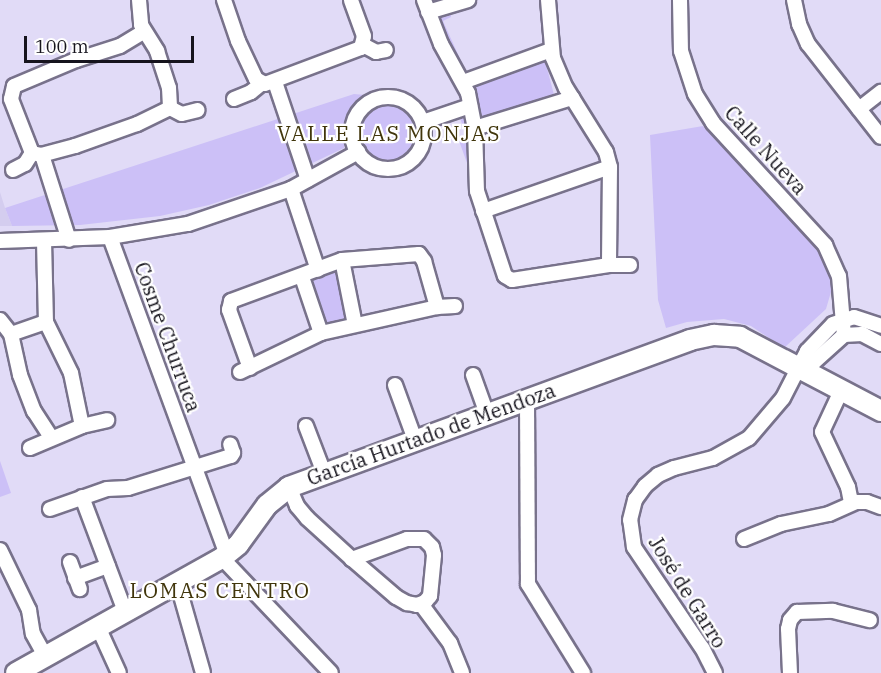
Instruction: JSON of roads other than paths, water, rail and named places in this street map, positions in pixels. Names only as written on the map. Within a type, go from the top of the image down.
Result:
[{"type":"street","points":[[139,0],[143,32],[157,51],[169,88],[170,108]]},
{"type":"street","points":[[224,0],[238,41],[256,79],[268,83],[308,180]]},
{"type":"street","points":[[234,99],[268,83],[357,50],[363,45],[364,36],[351,0]]},
{"type":"street","points":[[468,0],[426,6],[441,44],[463,82],[475,129],[474,176],[504,273],[509,279],[609,265],[630,265]]},
{"type":"street","points":[[548,0],[551,50],[560,76],[606,152],[610,167],[609,265]]},
{"type":"street","name":"Calle Nueva","points":[[680,0],[681,51],[695,94],[714,123],[825,245],[839,276],[844,335]]},
{"type":"street","points":[[794,0],[808,44],[881,137]]},
{"type":"street","points":[[69,240],[37,154],[6,86],[120,45],[143,32]]},
{"type":"street","points":[[363,45],[376,52],[386,50]]},
{"type":"street","points":[[463,82],[551,50]]},
{"type":"street","points":[[859,109],[881,92]]},
{"type":"street","points":[[384,98],[398,99],[411,105],[423,122],[422,146],[407,164],[384,169],[369,164],[358,152],[353,139],[354,125],[360,112],[370,103],[384,98]]},
{"type":"street","points":[[475,129],[572,98]]},
{"type":"street","points":[[423,122],[470,106]]},
{"type":"street","points":[[170,108],[182,114],[198,110]]},
{"type":"street","points":[[13,170],[37,154],[108,135],[170,108]]},
{"type":"street","points":[[0,241],[110,237],[188,224],[291,189],[358,152]]},
{"type":"street","points":[[483,211],[610,167]]},
{"type":"street","points":[[291,189],[318,270]]},
{"type":"street","name":"Cosme Churruca","points":[[110,237],[195,468],[224,557],[331,673]]},
{"type":"street","points":[[44,241],[46,322],[71,373],[82,426]]},
{"type":"street","points":[[437,307],[424,261],[419,254],[342,260],[302,277],[236,298],[230,303],[229,310],[245,370],[272,358],[298,342],[321,333],[437,307],[455,306]]},
{"type":"street","points":[[342,260],[355,325]]},
{"type":"street","points":[[302,277],[321,333]]},
{"type":"street","points":[[843,319],[862,318],[881,326]]},
{"type":"street","name":"José de Garro","points":[[715,673],[702,648],[638,555],[630,530],[632,510],[639,493],[658,475],[674,468],[714,458],[749,438],[776,409],[800,369],[807,351],[829,326],[843,319]]},
{"type":"street","points":[[0,320],[11,334],[28,395],[51,437]]},
{"type":"street","points":[[11,334],[46,322]]},
{"type":"street","points":[[800,369],[814,362],[844,335],[862,334],[881,344]]},
{"type":"street","name":"García Hurtado de Mendoza","points":[[16,673],[178,585],[224,557],[267,505],[289,487],[704,336],[740,337],[881,411]]},
{"type":"street","points":[[473,375],[487,414]]},
{"type":"street","points":[[395,386],[415,440]]},
{"type":"street","points":[[841,391],[822,432],[848,487],[851,503]]},
{"type":"street","points":[[527,399],[528,584],[583,673]]},
{"type":"street","points":[[30,448],[51,437],[108,420]]},
{"type":"street","points":[[306,426],[324,473]]},
{"type":"street","points":[[50,509],[107,489],[128,488],[232,456],[230,444]]},
{"type":"street","points":[[289,487],[302,512],[352,559],[401,601],[421,604],[450,643],[462,673]]},
{"type":"street","points":[[82,497],[126,614]]},
{"type":"street","points":[[744,539],[781,524],[829,514],[851,503],[867,502],[881,507]]},
{"type":"street","points":[[352,559],[407,539],[424,539],[432,547],[434,559],[431,592],[421,604]]},
{"type":"street","points":[[0,550],[29,610],[33,634],[46,657]]},
{"type":"street","points":[[70,562],[78,583],[108,566]]},
{"type":"street","points":[[178,585],[203,673]]},
{"type":"street","points":[[790,673],[788,629],[790,620],[798,612],[832,611],[870,620]]},
{"type":"street","points":[[99,629],[119,673]]},
{"type":"district","name":"VALLE LAS MONJAS","points":[[389,133]]},
{"type":"district","name":"LOMAS CENTRO","points":[[220,590]]}]
